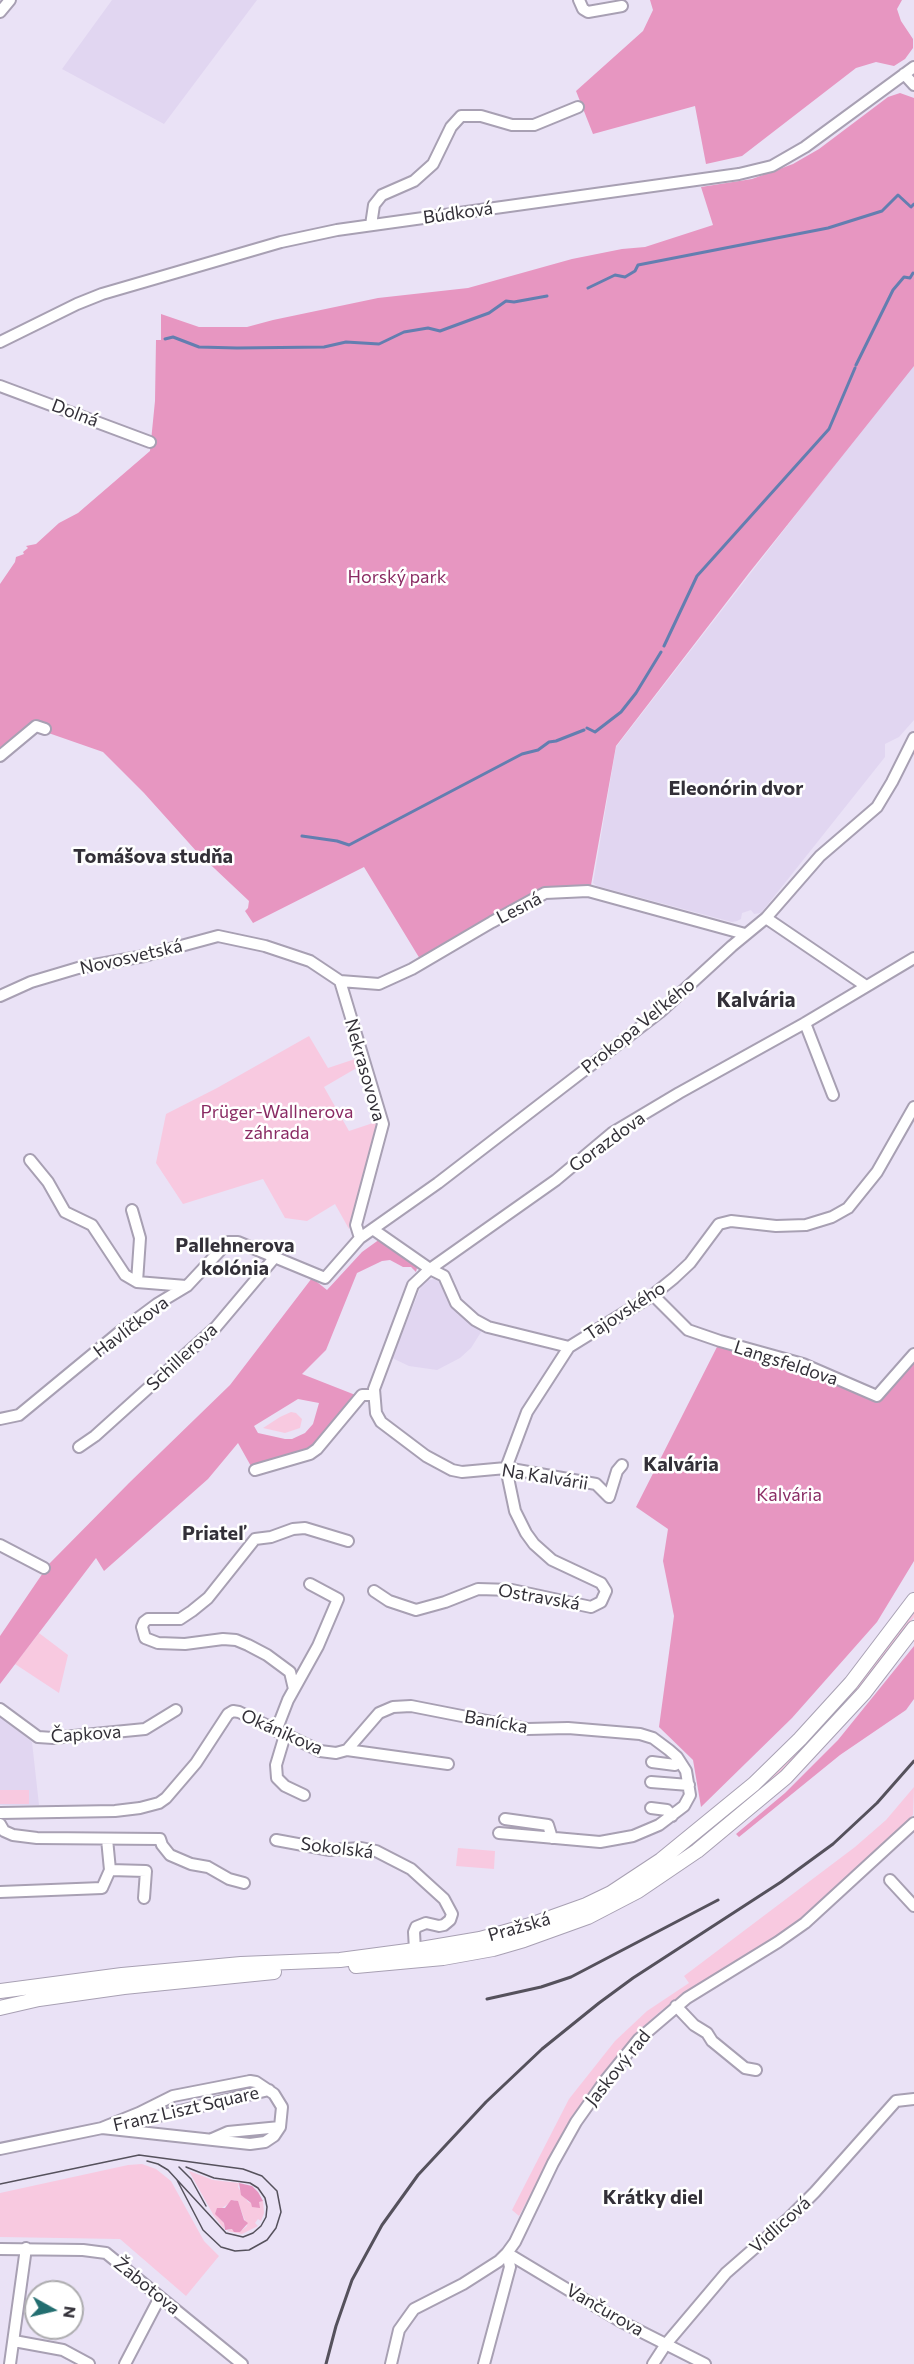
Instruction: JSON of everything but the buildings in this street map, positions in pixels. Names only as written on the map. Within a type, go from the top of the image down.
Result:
[{"type":"main road","name":"Pražská","points":[[0,1991],[122,1975],[241,1964],[340,1959],[416,1950],[480,1939],[567,1913],[611,1893],[662,1860],[732,1803],[800,1739],[851,1683],[914,1600]]},
{"type":"main road","name":"Pražská","points":[[0,2008],[39,1999],[124,1987],[245,1974],[393,1964],[443,1958],[524,1940],[588,1917],[670,1870],[765,1796],[852,1707],[914,1628]]},
{"type":"street","points":[[0,12],[10,0]]},
{"type":"street","points":[[579,0],[583,9],[588,12],[622,6]]},
{"type":"street","name":"Búdková","points":[[0,342],[102,294],[263,246],[337,230],[739,174],[772,166],[805,147],[914,67]]},
{"type":"street","points":[[904,74],[914,85]]},
{"type":"street","points":[[371,225],[374,205],[382,195],[414,181],[433,164],[451,127],[461,116],[481,116],[512,125],[534,125],[578,107]]},
{"type":"street","name":"Dolná","points":[[0,386],[150,442]]},
{"type":"street","points":[[0,756],[36,726],[45,729]]},
{"type":"street","name":"Prokopa Veľkého","points":[[325,1278],[360,1239],[660,1012],[745,934],[766,918],[820,856],[877,807],[912,743]]},
{"type":"street","name":"Lesná","points":[[340,981],[379,984],[412,969],[545,893],[588,891],[745,934]]},
{"type":"street","points":[[766,918],[866,986]]},
{"type":"street","name":"Novosvetská","points":[[0,996],[31,982],[78,968],[144,956],[218,936],[265,946],[310,961],[340,981]]},
{"type":"street","name":"Gorazdova","points":[[373,1395],[411,1289],[430,1269],[556,1180],[612,1133],[914,958]]},
{"type":"street","name":"Nekrasovova","points":[[340,981],[383,1124],[356,1225],[360,1239]]},
{"type":"street","points":[[805,1023],[833,1095]]},
{"type":"street","name":"Tajovského","points":[[506,1468],[527,1412],[569,1347],[653,1295],[690,1263],[719,1224],[731,1221],[776,1226],[806,1224],[832,1217],[848,1208],[877,1172],[914,1107]]},
{"type":"street","points":[[30,1160],[48,1182],[65,1212],[92,1225],[125,1275],[137,1281],[187,1286]]},
{"type":"street","points":[[132,1210],[140,1238],[137,1281]]},
{"type":"street","points":[[374,1230],[430,1269],[444,1276],[456,1303],[464,1312],[481,1323],[488,1327],[569,1347]]},
{"type":"street","name":"Havlíčkova","points":[[0,1419],[19,1415],[122,1330],[157,1304],[187,1286],[228,1242],[238,1242],[325,1278]]},
{"type":"street","name":"Schillerova","points":[[79,1447],[95,1436],[216,1327],[275,1257]]},
{"type":"street","name":"Langsfeldova","points":[[653,1295],[688,1330],[803,1364],[878,1396],[914,1354]]},
{"type":"street","points":[[255,1470],[310,1454],[317,1449],[362,1395],[373,1395]]},
{"type":"street","name":"Na Kalvárii","points":[[373,1395],[378,1418],[412,1446],[438,1463],[462,1472],[506,1468],[596,1484],[609,1497],[617,1471],[622,1465]]},
{"type":"street","name":"Ostravská","points":[[374,1591],[389,1601],[416,1610],[478,1589],[512,1590],[591,1607],[601,1602],[606,1591],[601,1583],[552,1560],[534,1544],[526,1533],[515,1511],[506,1468]]},
{"type":"street","points":[[294,1689],[290,1672],[274,1659],[236,1640],[223,1639],[185,1644],[159,1643],[145,1638],[142,1627],[148,1619],[180,1619],[192,1611],[208,1598],[255,1539],[305,1528],[348,1541]]},
{"type":"street","points":[[0,1545],[44,1568]]},
{"type":"street","points":[[304,1795],[285,1786],[277,1778],[276,1766],[281,1733],[294,1689],[318,1646],[338,1599],[310,1584]]},
{"type":"street","name":"Banícka","points":[[347,1750],[379,1713],[393,1707],[411,1706],[528,1729],[568,1728],[640,1734],[661,1743],[683,1767]]},
{"type":"street","name":"Čapkova","points":[[0,1709],[38,1737],[53,1738],[145,1729],[176,1710]]},
{"type":"street","name":"Okánikova","points":[[0,1814],[115,1811],[150,1806],[166,1798],[206,1748],[228,1714],[234,1711],[320,1751],[347,1750],[448,1764]]},
{"type":"street","points":[[499,1833],[600,1842],[618,1840],[645,1832],[672,1816],[684,1806],[690,1795],[683,1767],[652,1762]]},
{"type":"street","points":[[651,1782],[688,1785]]},
{"type":"street","points":[[651,1808],[667,1810],[672,1816]]},
{"type":"street","points":[[505,1819],[548,1825],[552,1838]]},
{"type":"street","name":"Jaskový rad","points":[[391,2364],[399,2330],[414,2309],[463,2284],[499,2261],[507,2253],[564,2141],[588,2104],[633,2045],[676,2006],[805,1923],[914,1823]]},
{"type":"street","points":[[0,1824],[4,1831],[13,1835],[37,1838],[160,1839],[170,1855],[191,1864],[208,1867],[229,1879],[244,1883]]},
{"type":"street","points":[[0,1892],[102,1888],[110,1870],[107,1839]]},
{"type":"street","name":"Sokolská","points":[[276,1840],[330,1850],[361,1848],[376,1851],[419,1875],[444,1899],[452,1914],[450,1920],[442,1926],[426,1923],[416,1927],[414,1932],[416,1950]]},
{"type":"street","points":[[110,1870],[146,1871],[144,1898]]},
{"type":"street","points":[[890,1880],[914,1906]]},
{"type":"street","points":[[676,2006],[694,2025],[707,2033],[712,2041],[745,2068],[756,2070]]},
{"type":"street","name":"Franz Liszt Square","points":[[250,2081],[269,2090],[280,2102],[282,2117],[280,2127],[228,2132],[212,2140],[102,2128],[139,2114],[173,2096],[250,2081]]},
{"type":"street","name":"Franz Liszt Square","points":[[0,2149],[269,2090]]},
{"type":"street","name":"Vidlicová","points":[[653,2364],[666,2344],[726,2273],[815,2192],[896,2101],[914,2099]]},
{"type":"street","name":"Žabotova","points":[[0,2248],[106,2253],[242,2364]]},
{"type":"street","points":[[10,2364],[27,2248]]},
{"type":"street","points":[[484,2364],[510,2267],[507,2253]]},
{"type":"street","name":"Vančurova","points":[[507,2253],[620,2321],[705,2364]]},
{"type":"street","points":[[125,2364],[160,2297]]},
{"type":"street","points":[[14,2341],[63,2350],[89,2364]]},
{"type":"shaded area","points":[[112,0],[257,0],[164,124],[62,69]]},
{"type":"shaded area","points":[[914,362],[914,720],[899,737],[885,744],[885,757],[761,913],[754,914],[751,910],[742,913],[741,919],[732,922],[597,886],[593,883],[616,747]]},
{"type":"shaded area","points":[[434,1279],[442,1283],[460,1314],[483,1329],[471,1348],[460,1358],[437,1370],[409,1366],[392,1358],[422,1284]]},
{"type":"shaded area","points":[[0,1716],[32,1742],[39,1805],[0,1805]]},
{"type":"green space","points":[[650,0],[902,0],[897,9],[901,21],[913,39],[913,48],[905,59],[894,66],[876,62],[856,68],[742,156],[706,164],[695,106],[593,134],[576,91],[643,31],[653,10]]},
{"type":"green space","name":"Horský park","points":[[900,93],[914,98],[914,366],[749,573],[616,746],[591,885],[559,887],[537,893],[420,959],[364,867],[253,923],[245,911],[249,901],[197,852],[103,752],[37,729],[0,750],[0,584],[16,557],[24,554],[23,552],[28,548],[26,546],[36,544],[59,523],[78,513],[150,451],[155,401],[156,340],[161,340],[161,314],[199,327],[247,327],[378,298],[468,288],[572,259],[645,247],[713,225],[701,187],[752,179],[793,164],[819,149],[888,97]]},
{"type":"green space","name":"Prüger-Wallnerova záhrada","points":[[309,1036],[328,1068],[358,1058],[360,1066],[324,1087],[349,1131],[379,1121],[349,1229],[335,1204],[307,1221],[285,1218],[263,1179],[183,1204],[156,1163],[166,1114]]},
{"type":"green space","points":[[380,1239],[417,1268],[416,1272],[411,1267],[403,1267],[390,1260],[382,1261],[357,1273],[326,1350],[302,1374],[358,1396],[310,1452],[252,1468],[238,1443],[208,1479],[104,1571],[96,1558],[0,1684],[0,1636],[49,1564],[230,1385],[312,1278],[327,1290],[362,1252]],"holes":[[[298,1399],[319,1403],[313,1424],[305,1433],[292,1439],[258,1433],[254,1426]]]},
{"type":"green space","name":"Kalvária","points":[[720,1341],[803,1364],[877,1396],[914,1354],[914,1561],[877,1622],[792,1718],[701,1807],[693,1760],[659,1727],[674,1616],[663,1561],[668,1529],[636,1507]]},
{"type":"green space","points":[[291,1412],[296,1413],[302,1419],[300,1428],[285,1433],[263,1428],[280,1417]]},
{"type":"green space","points":[[914,1609],[914,1617],[892,1649],[862,1686],[785,1769],[732,1816],[678,1856],[782,1766]]},
{"type":"green space","points":[[39,1633],[68,1655],[59,1693],[15,1664]]},
{"type":"green space","points":[[914,1646],[914,1699],[906,1710],[840,1755],[739,1837],[736,1834],[785,1793],[838,1740]]},
{"type":"green space","points":[[914,1787],[913,1815],[809,1912],[762,1946],[690,1990],[662,2010],[633,2036],[584,2102],[554,2150],[519,2216],[512,2210],[569,2099],[615,2041],[647,2011],[689,1983],[684,1976],[855,1847],[886,1820]]},
{"type":"green space","points":[[0,1790],[29,1790],[29,1804],[0,1804]]},
{"type":"green space","points":[[458,1848],[495,1851],[494,1869],[456,1866]]},
{"type":"green space","points":[[142,2164],[156,2169],[171,2181],[204,2241],[219,2256],[186,2296],[120,2239],[0,2237],[0,2193],[128,2165]]},
{"type":"green space","points":[[189,2171],[213,2180],[239,2183],[238,2187],[248,2202],[263,2201],[264,2213],[261,2221],[258,2219],[255,2223],[258,2226],[242,2234],[227,2231],[242,2230],[247,2226],[238,2202],[234,2200],[222,2208],[217,2216],[224,2223],[224,2229],[214,2216]]},
{"type":"green space","points":[[239,2183],[252,2186],[258,2192],[263,2201],[259,2202],[260,2208],[252,2207],[251,2203],[241,2195]]},
{"type":"green space","points":[[231,2200],[238,2201],[244,2220],[248,2223],[240,2232],[234,2232],[232,2229],[225,2230],[224,2223],[215,2214],[217,2208],[225,2208]]},
{"type":"waterway","points":[[588,288],[615,275],[625,277],[635,271],[638,265],[828,228],[882,211],[898,195],[911,207],[914,204]]},
{"type":"waterway","points":[[856,365],[893,290],[904,277],[910,278],[913,273]]},
{"type":"waterway","points":[[165,339],[173,337],[199,347],[237,348],[324,347],[346,342],[379,344],[404,332],[428,328],[440,331],[489,313],[506,301],[514,302],[547,296]]},
{"type":"waterway","points":[[664,646],[697,576],[829,429],[855,368]]},
{"type":"waterway","points":[[587,728],[595,732],[621,712],[636,693],[661,652]]},
{"type":"waterway","points":[[302,836],[349,845],[522,754],[538,750],[549,742],[584,730]]},
{"type":"tram line","points":[[0,2184],[139,2155],[243,2169],[262,2176],[277,2191],[281,2212],[276,2228],[267,2240],[249,2250],[235,2251],[221,2247],[203,2230],[177,2180]]},
{"type":"tram line","points":[[147,2161],[168,2170],[226,2233],[243,2237],[253,2233],[261,2226],[266,2217],[267,2207],[265,2198],[258,2188],[250,2183],[214,2178],[186,2167]]},
{"type":"tram line","points":[[179,2167],[191,2179],[206,2206]]},
{"type":"railway","points":[[326,2364],[352,2280],[382,2225],[418,2175],[486,2102],[542,2049],[599,2003],[633,1978],[781,1882],[833,1844],[877,1803],[914,1761]]},
{"type":"railway","points":[[487,1999],[541,1987],[571,1977],[718,1900]]},
{"type":"district","name":"Eleonórin dvor","points":[[736,788]]},
{"type":"district","name":"Tomášova studňa","points":[[153,856]]},
{"type":"district","name":"Kalvária","points":[[756,1000]]},
{"type":"district","name":"Pallehnerova kolónia","points":[[235,1256]]},
{"type":"district","name":"Kalvária","points":[[681,1464]]},
{"type":"district","name":"Priateľ","points":[[213,1533]]},
{"type":"district","name":"Krátky diel","points":[[653,2197]]}]
